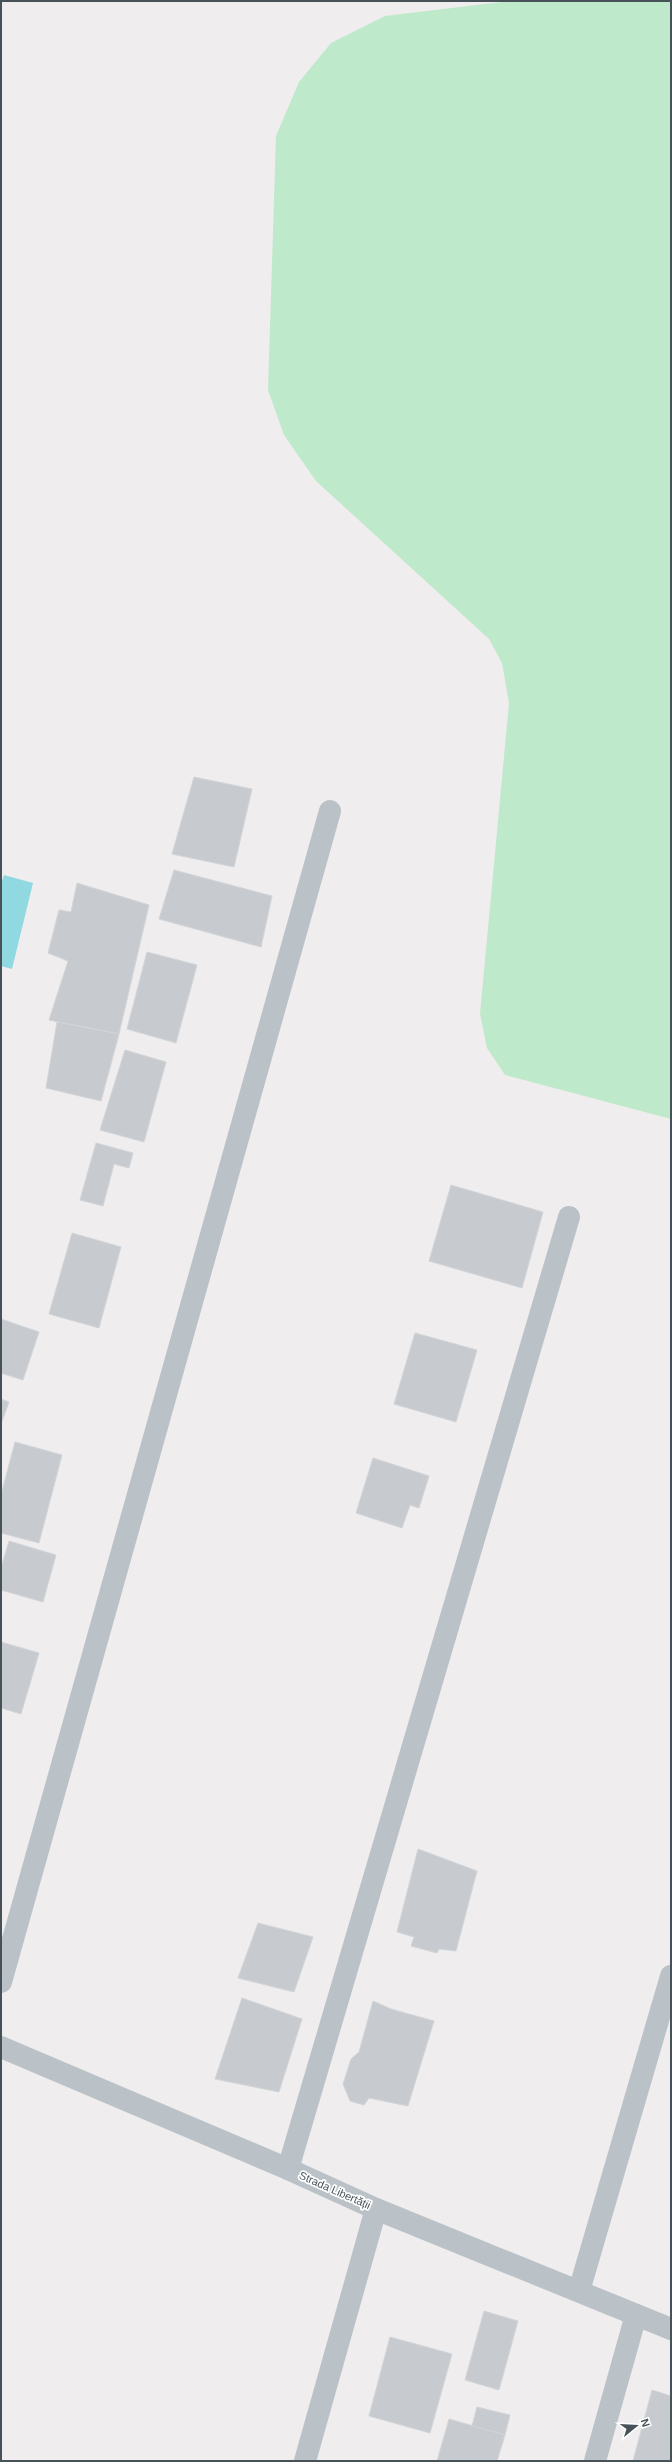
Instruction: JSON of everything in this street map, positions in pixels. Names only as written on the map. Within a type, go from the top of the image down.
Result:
[{"type":"street","points":[[1,1982],[330,811]]},
{"type":"street","points":[[288,2169],[569,1217]]},
{"type":"street","points":[[579,2291],[671,1976]]},
{"type":"street","name":"Strada Libertății","points":[[1,2047],[376,2208],[671,2329]]},
{"type":"street","points":[[305,2461],[376,2208]]},
{"type":"street","points":[[595,2461],[636,2315]]},
{"type":"green space","points":[[511,1],[671,1],[671,1119],[505,1075],[487,1048],[480,1014],[509,703],[502,663],[489,639],[316,481],[284,435],[268,390],[276,136],[299,82],[331,43],[385,16]]},
{"type":"water","points":[[4,875],[33,883],[12,969],[1,966],[1,884]]},
{"type":"building","points":[[194,777],[252,789],[234,867],[172,854]]},
{"type":"building","points":[[174,870],[272,896],[261,947],[159,919]]},
{"type":"building","points":[[77,883],[149,905],[119,1034],[49,1020],[68,961],[48,953],[59,910],[71,912]]},
{"type":"building","points":[[147,952],[197,965],[176,1043],[127,1029]]},
{"type":"building","points":[[57,1022],[119,1034],[101,1101],[46,1088]]},
{"type":"building","points":[[125,1050],[166,1062],[144,1142],[100,1130]]},
{"type":"building","points":[[96,1143],[133,1153],[129,1168],[114,1164],[103,1206],[80,1200]]},
{"type":"building","points":[[451,1185],[543,1212],[522,1288],[429,1261]]},
{"type":"building","points":[[72,1233],[121,1247],[99,1328],[49,1314]]},
{"type":"building","points":[[1,1319],[39,1332],[23,1380],[1,1373]]},
{"type":"building","points":[[415,1333],[477,1350],[456,1422],[394,1404]]},
{"type":"building","points":[[1,1399],[9,1402],[1,1424]]},
{"type":"building","points":[[15,1442],[62,1455],[39,1543],[1,1533],[1,1495]]},
{"type":"building","points":[[373,1458],[429,1476],[419,1508],[410,1505],[402,1528],[356,1513]]},
{"type":"building","points":[[9,1541],[56,1555],[43,1602],[1,1590],[1,1568]]},
{"type":"building","points":[[1,1642],[39,1653],[21,1714],[1,1708]]},
{"type":"building","points":[[418,1849],[477,1871],[456,1951],[439,1949],[437,1953],[411,1946],[414,1937],[397,1932]]},
{"type":"building","points":[[258,1923],[313,1937],[294,1992],[238,1978]]},
{"type":"building","points":[[242,1998],[302,2019],[279,2092],[215,2079]]},
{"type":"building","points":[[373,2001],[391,2009],[434,2021],[408,2106],[369,2098],[364,2105],[350,2101],[343,2084],[351,2059],[359,2052]]},
{"type":"building","points":[[484,2311],[518,2321],[499,2390],[465,2380]]},
{"type":"building","points":[[390,2337],[452,2354],[430,2433],[369,2416]]},
{"type":"building","points":[[652,2390],[671,2396],[671,2461],[633,2461]]},
{"type":"building","points":[[477,2407],[510,2415],[505,2435],[472,2426]]},
{"type":"building","points":[[449,2419],[505,2435],[497,2461],[437,2461]]}]
